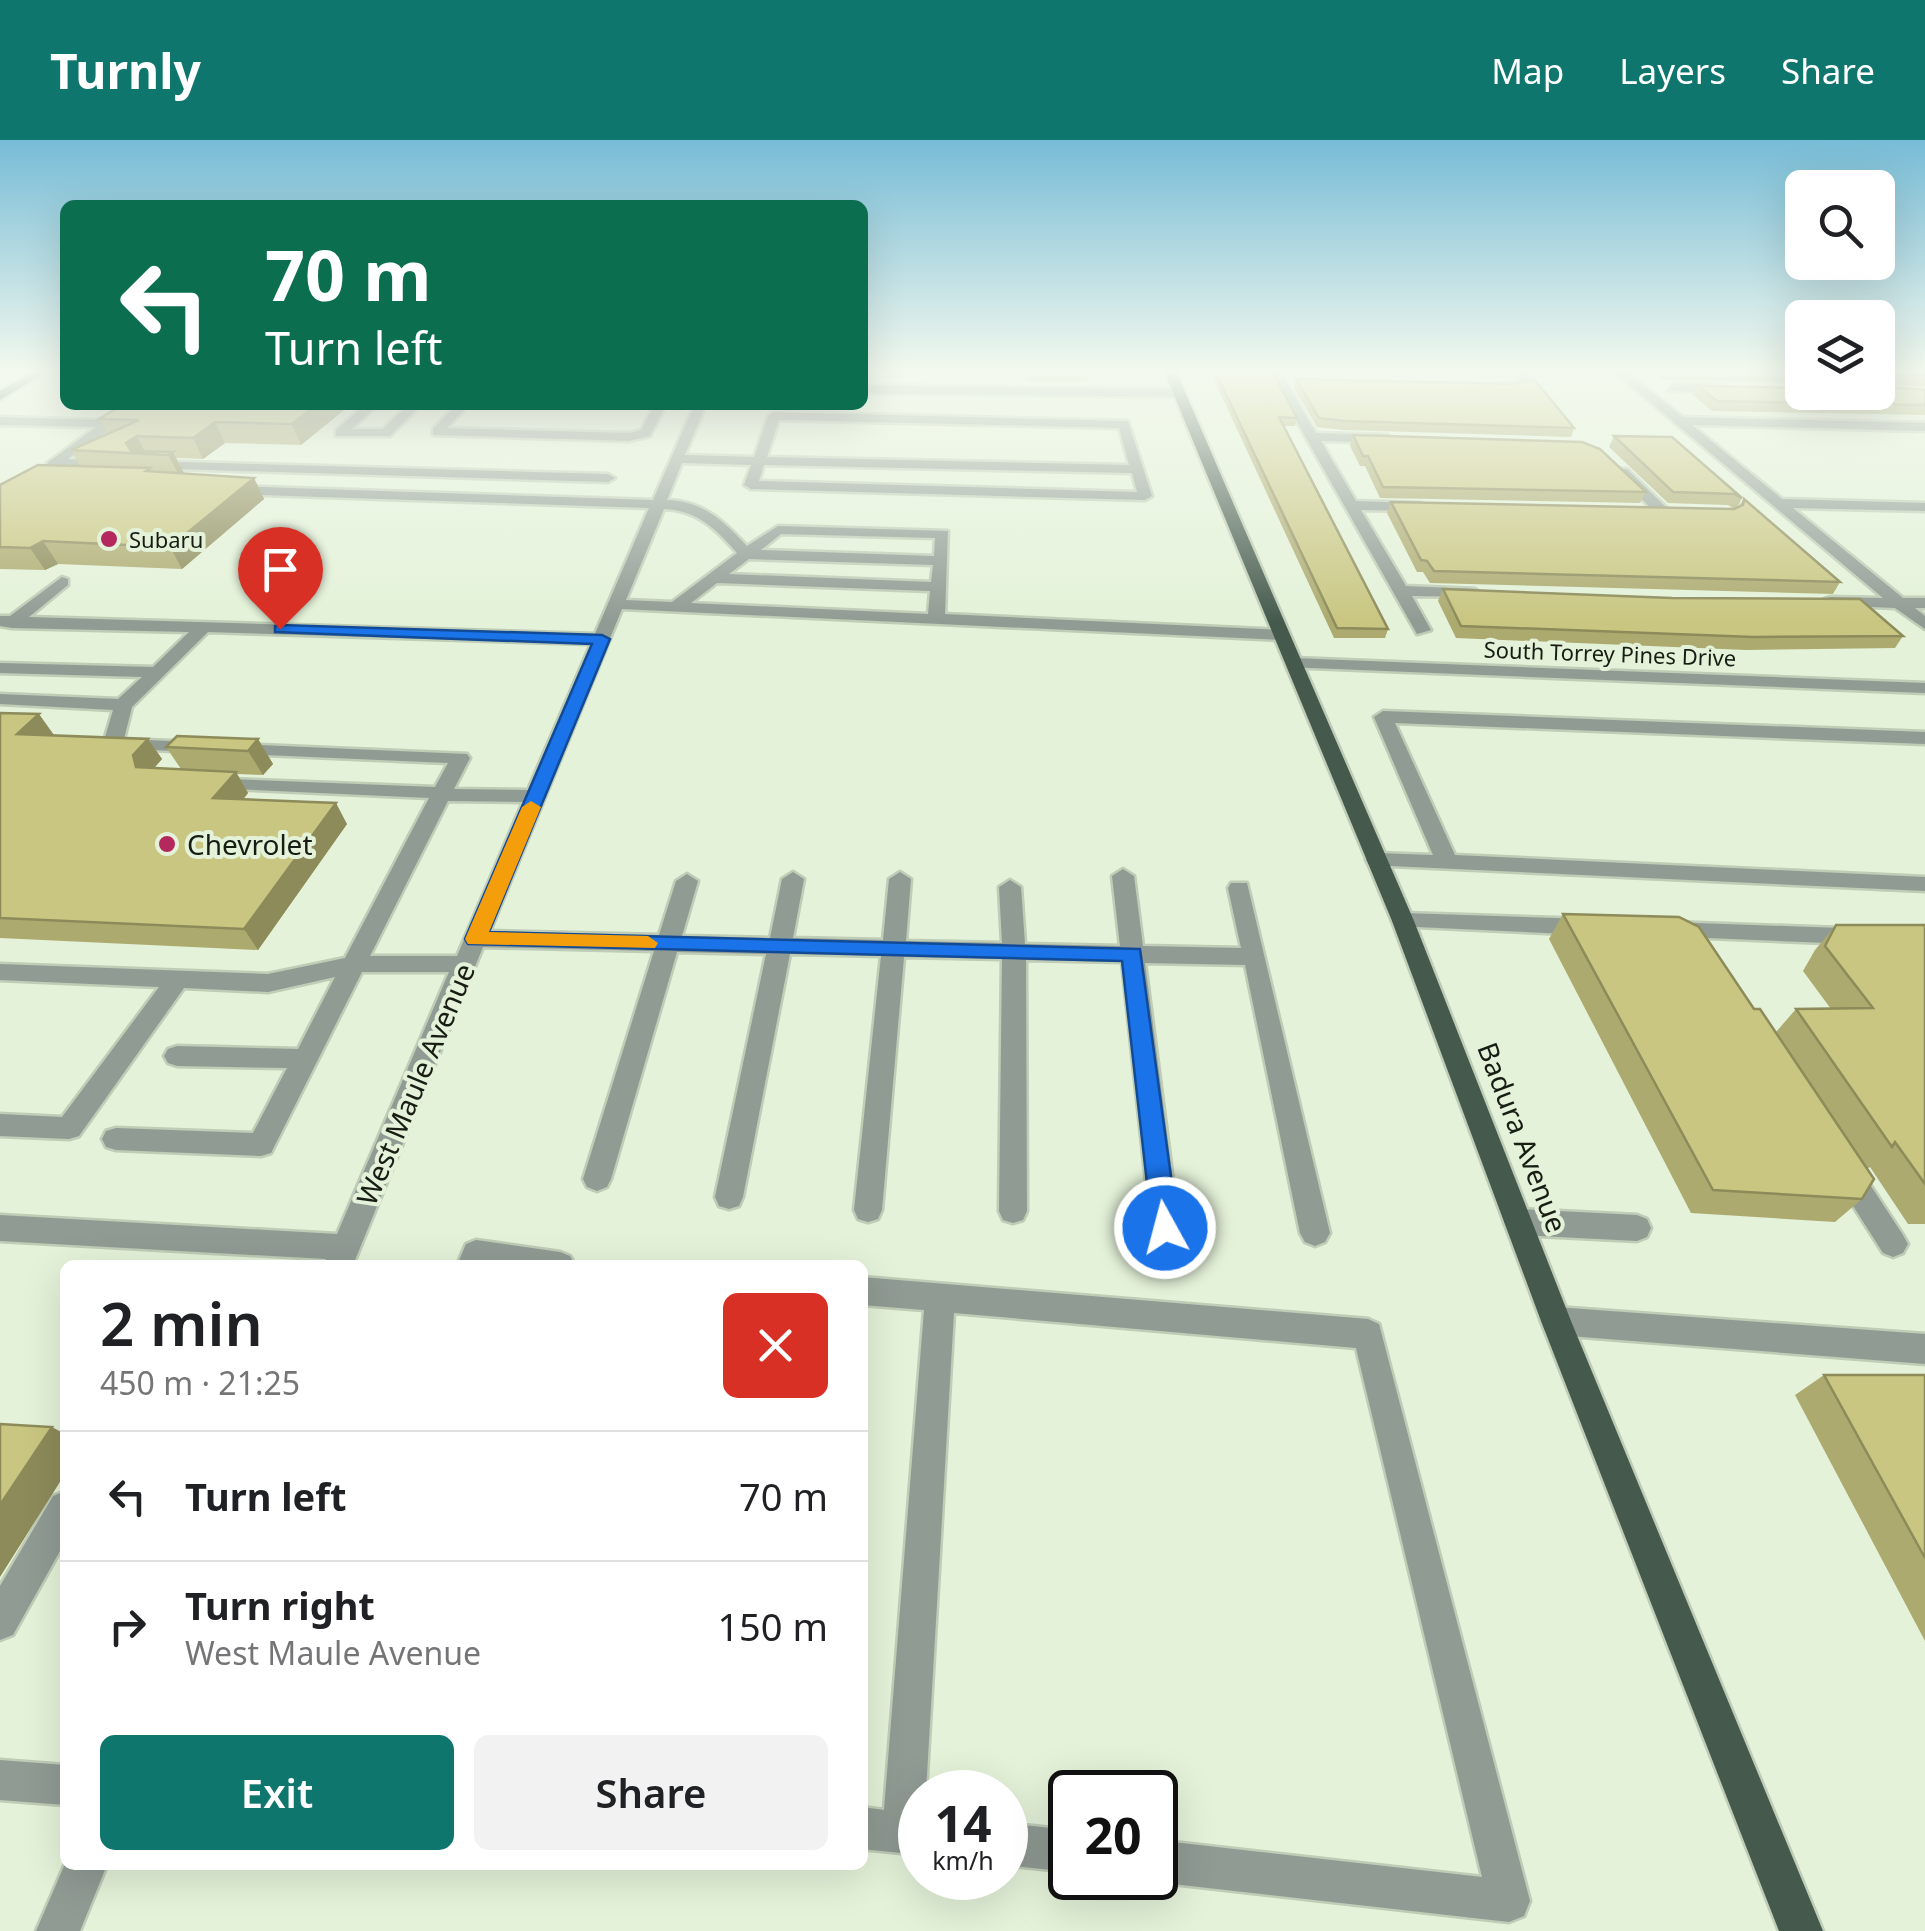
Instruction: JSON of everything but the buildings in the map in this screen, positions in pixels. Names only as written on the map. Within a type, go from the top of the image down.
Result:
[{"type":"main road","name":"Badura Avenue","points":[[1205,455],[1403,921],[1556,1321],[1801,1931]]},
{"type":"street","points":[[65,455],[54,462],[612,473],[595,501]]},
{"type":"street","name":"West Maule Avenue","points":[[342,1256],[679,455]]},
{"type":"street","points":[[760,455],[751,485],[1145,496],[1134,455]]},
{"type":"street","points":[[1322,455],[1423,630]]},
{"type":"street","points":[[1720,455],[1925,624]]},
{"type":"street","points":[[677,459],[1138,469]]},
{"type":"street","points":[[1611,461],[1673,514],[1638,514]]},
{"type":"street","points":[[42,478],[118,480]]},
{"type":"street","points":[[136,481],[174,482]]},
{"type":"street","points":[[214,490],[659,506],[698,510],[716,521],[746,554],[941,561]]},
{"type":"street","points":[[1778,504],[1925,508]]},
{"type":"street","points":[[1351,506],[1429,508]]},
{"type":"street","points":[[675,607],[778,530],[942,534],[936,619]]},
{"type":"street","points":[[714,578],[938,587]]},
{"type":"street","points":[[5,625],[62,582]]},
{"type":"street","points":[[1400,591],[1498,595]]},
{"type":"street","points":[[1810,602],[1925,603]]},
{"type":"street","points":[[617,604],[1281,635]]},
{"type":"street","points":[[5,625],[602,639]]},
{"type":"street","points":[[116,1139],[262,1144],[460,758],[113,744],[123,705],[204,627]]},
{"type":"street","name":"South Torrey Pines Drive","points":[[1293,663],[1925,688]]},
{"type":"street","points":[[0,668],[157,672]]},
{"type":"street","points":[[0,699],[123,705]]},
{"type":"street","points":[[1447,862],[1383,717],[1925,738]]},
{"type":"street","points":[[168,770],[190,747]]},
{"type":"street","points":[[197,782],[536,796]]},
{"type":"street","points":[[1377,860],[1925,884]]},
{"type":"street","points":[[1123,876],[1165,1228]]},
{"type":"street","points":[[729,1197],[782,946],[792,879]]},
{"type":"street","points":[[868,1210],[900,880]]},
{"type":"street","points":[[597,1179],[687,881]]},
{"type":"street","points":[[1010,887],[1014,952],[1013,1211]]},
{"type":"street","points":[[1239,888],[1315,1233]]},
{"type":"street","points":[[1403,921],[1612,928]]},
{"type":"street","points":[[1652,930],[1925,939]]},
{"type":"street","points":[[1692,931],[1712,964]]},
{"type":"street","points":[[476,939],[1255,957]]},
{"type":"street","points":[[0,972],[268,983],[356,964],[465,964]]},
{"type":"street","points":[[0,1125],[69,1128],[178,979]]},
{"type":"street","points":[[177,1056],[307,1059]]},
{"type":"street","points":[[1829,1145],[1893,1244]]},
{"type":"street","points":[[1518,1222],[1636,1228]]},
{"type":"street","points":[[0,1228],[210,1252],[342,1256]]},
{"type":"street","points":[[474,1260],[476,1254],[522,1260]]},
{"type":"street","points":[[868,1292],[1368,1334],[1509,1902],[1178,1864]]},
{"type":"street","points":[[895,1831],[940,1298]]},
{"type":"street","points":[[1556,1321],[1925,1349]]},
{"type":"street","points":[[0,1622],[60,1517]]},
{"type":"street","points":[[0,1780],[60,1784]]},
{"type":"street","points":[[58,1931],[84,1870]]},
{"type":"slow traffic","points":[[531,807],[476,939],[648,943]]},
{"type":"place","name":"Subaru","points":[[109,539]]},
{"type":"place","name":"Chevrolet","points":[[167,844]]},
{"type":"route","points":[[280,629],[602,639],[476,939],[1132,954],[1165,1228]]}]
